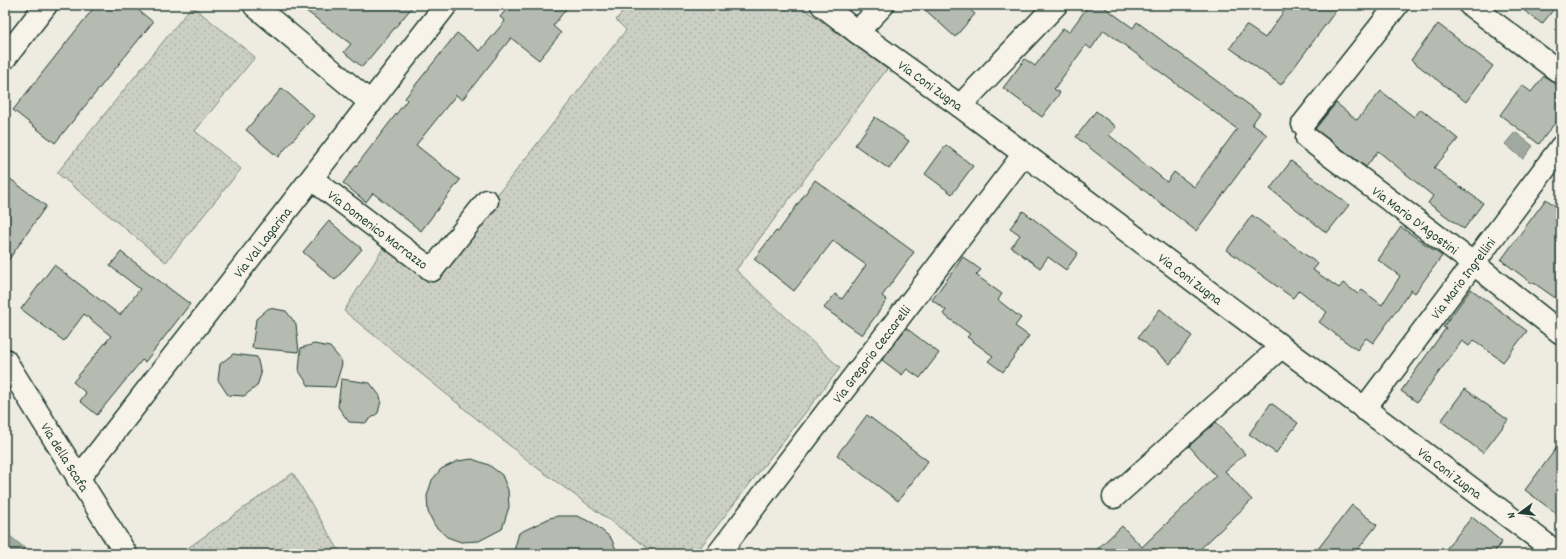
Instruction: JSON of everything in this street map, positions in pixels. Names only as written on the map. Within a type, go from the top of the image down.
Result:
[{"type":"street","points":[[5,58],[46,5]]},
{"type":"street","name":"Via Val Lagarina","points":[[78,479],[446,5]]},
{"type":"street","name":"Via Coni Zugna","points":[[822,5],[960,106],[1559,554]]},
{"type":"street","points":[[857,32],[883,5]]},
{"type":"street","points":[[960,106],[1056,5]]},
{"type":"street","name":"Via Mario D'Agostini","points":[[1397,5],[1305,131],[1561,332]]},
{"type":"street","points":[[1470,5],[1561,73]]},
{"type":"street","points":[[255,6],[371,103]]},
{"type":"street","name":"Via Mario Ingrellini","points":[[1364,409],[1561,148]]},
{"type":"street","name":"Via Gregorio Ceccarelli","points":[[718,554],[1024,154]]},
{"type":"street","name":"Via Domenico Marrazzo","points":[[312,179],[432,270],[487,201]]},
{"type":"street","points":[[1114,497],[1281,347]]},
{"type":"street","name":"Via della Scafa","points":[[5,360],[126,554]]},
{"type":"shaded area","points":[[628,5],[799,5],[887,69],[736,270],[840,368],[695,554],[656,554],[536,467],[344,311],[387,242],[429,282],[626,30],[616,20]]},
{"type":"shaded area","points":[[192,6],[255,57],[195,131],[241,169],[166,262],[57,173]]},
{"type":"shaded area","points":[[1515,132],[1533,146],[1523,159],[1505,144]]},
{"type":"shaded area","points":[[293,473],[341,554],[197,554],[188,548]]},
{"type":"shaded area","points":[[5,532],[27,550],[30,554],[5,554]]},
{"type":"building","points":[[96,5],[132,5],[153,22],[55,143],[13,110]]},
{"type":"building","points":[[298,5],[414,5],[362,67],[344,52],[351,44]]},
{"type":"building","points":[[510,5],[569,5],[553,26],[561,33],[539,60],[511,38],[462,100],[456,95],[416,145],[460,180],[421,231],[373,193],[366,202],[343,183],[407,100],[405,98],[457,33],[480,51],[505,21],[500,17]]},
{"type":"building","points":[[920,5],[965,5],[975,14],[955,37]]},
{"type":"building","points":[[1089,5],[1101,5],[1133,28],[1137,22],[1260,113],[1252,124],[1267,135],[1196,231],[1076,137],[1096,111],[1116,127],[1109,135],[1167,182],[1174,172],[1194,187],[1237,129],[1104,30],[1091,49],[1086,45],[1054,89],[1060,93],[1042,117],[1003,88],[1025,59],[1035,66],[1063,28],[1069,32]]},
{"type":"building","points":[[1288,5],[1340,5],[1281,85],[1230,48],[1246,25],[1265,38]]},
{"type":"building","points":[[1517,5],[1557,5],[1542,24]]},
{"type":"building","points":[[1438,24],[1493,66],[1466,102],[1411,60]]},
{"type":"building","points":[[1544,76],[1561,87],[1561,115],[1539,144],[1500,115],[1522,85],[1531,92]]},
{"type":"building","points":[[282,88],[314,116],[278,157],[246,130]]},
{"type":"building","points":[[1381,91],[1414,117],[1421,109],[1458,139],[1434,168],[1483,203],[1464,229],[1428,203],[1433,196],[1378,151],[1366,167],[1315,129],[1336,103],[1357,120]]},
{"type":"building","points":[[875,117],[909,141],[889,169],[855,145]]},
{"type":"building","points":[[946,145],[973,166],[952,194],[925,174]]},
{"type":"building","points":[[1291,161],[1349,205],[1327,233],[1270,189]]},
{"type":"building","points":[[5,175],[46,206],[5,265]]},
{"type":"building","points":[[815,180],[914,252],[882,296],[887,300],[862,335],[824,308],[835,294],[842,299],[866,265],[833,241],[794,291],[754,259],[776,231],[778,232]]},
{"type":"building","points":[[1546,199],[1561,210],[1561,302],[1534,283],[1533,284],[1501,260]]},
{"type":"building","points":[[1023,211],[1078,253],[1066,270],[1048,257],[1040,268],[1011,247],[1020,235],[1010,228]]},
{"type":"building","points":[[1252,215],[1318,264],[1313,270],[1339,288],[1343,283],[1358,294],[1362,290],[1382,305],[1400,276],[1378,260],[1401,227],[1442,256],[1415,293],[1411,290],[1373,343],[1366,338],[1357,350],[1319,322],[1327,312],[1299,290],[1293,298],[1227,250]]},
{"type":"building","points":[[329,221],[362,249],[335,280],[303,252]]},
{"type":"building","points":[[121,252],[190,304],[145,362],[142,360],[97,415],[80,401],[86,393],[73,382],[111,336],[84,314],[64,341],[21,309],[54,265],[120,315],[140,289],[110,266]]},
{"type":"building","points":[[963,257],[981,270],[976,275],[1002,294],[998,300],[1021,318],[1015,326],[1029,336],[1003,372],[988,361],[993,356],[967,337],[970,334],[943,314],[946,310],[932,300]]},
{"type":"building","points":[[1471,289],[1527,331],[1503,362],[1474,340],[1469,346],[1462,341],[1417,402],[1401,391],[1446,328],[1443,327]]},
{"type":"building","points":[[269,308],[286,311],[296,324],[299,352],[252,348],[256,319]]},
{"type":"building","points":[[1160,309],[1192,336],[1170,364],[1138,337]]},
{"type":"building","points":[[906,328],[939,353],[920,378],[907,369],[902,375],[882,360]]},
{"type":"building","points":[[314,344],[330,347],[341,360],[342,364],[335,387],[309,386],[299,371],[301,348]]},
{"type":"building","points":[[233,354],[257,357],[261,374],[257,386],[244,396],[228,395],[218,380],[220,364]]},
{"type":"building","points":[[341,379],[370,383],[380,396],[381,401],[378,413],[365,423],[349,422],[338,407]]},
{"type":"building","points":[[1465,389],[1508,420],[1483,453],[1441,421]]},
{"type":"building","points":[[1271,403],[1298,423],[1276,453],[1249,434]]},
{"type":"building","points":[[867,415],[928,461],[898,501],[837,455]]},
{"type":"building","points":[[1216,422],[1245,454],[1225,471],[1252,500],[1195,554],[1092,554],[1122,526],[1142,547],[1216,476],[1189,446]]},
{"type":"building","points":[[1561,442],[1561,517],[1525,490]]},
{"type":"building","points":[[472,459],[489,465],[502,475],[508,490],[509,507],[502,529],[479,541],[461,542],[447,537],[435,526],[428,512],[427,496],[432,480],[441,469],[458,461]]},
{"type":"building","points":[[1352,505],[1377,525],[1354,554],[1314,554]]},
{"type":"building","points":[[558,516],[577,516],[593,523],[611,538],[618,554],[513,554],[519,533],[550,518]]},
{"type":"building","points":[[1472,517],[1502,542],[1493,554],[1442,554]]}]
